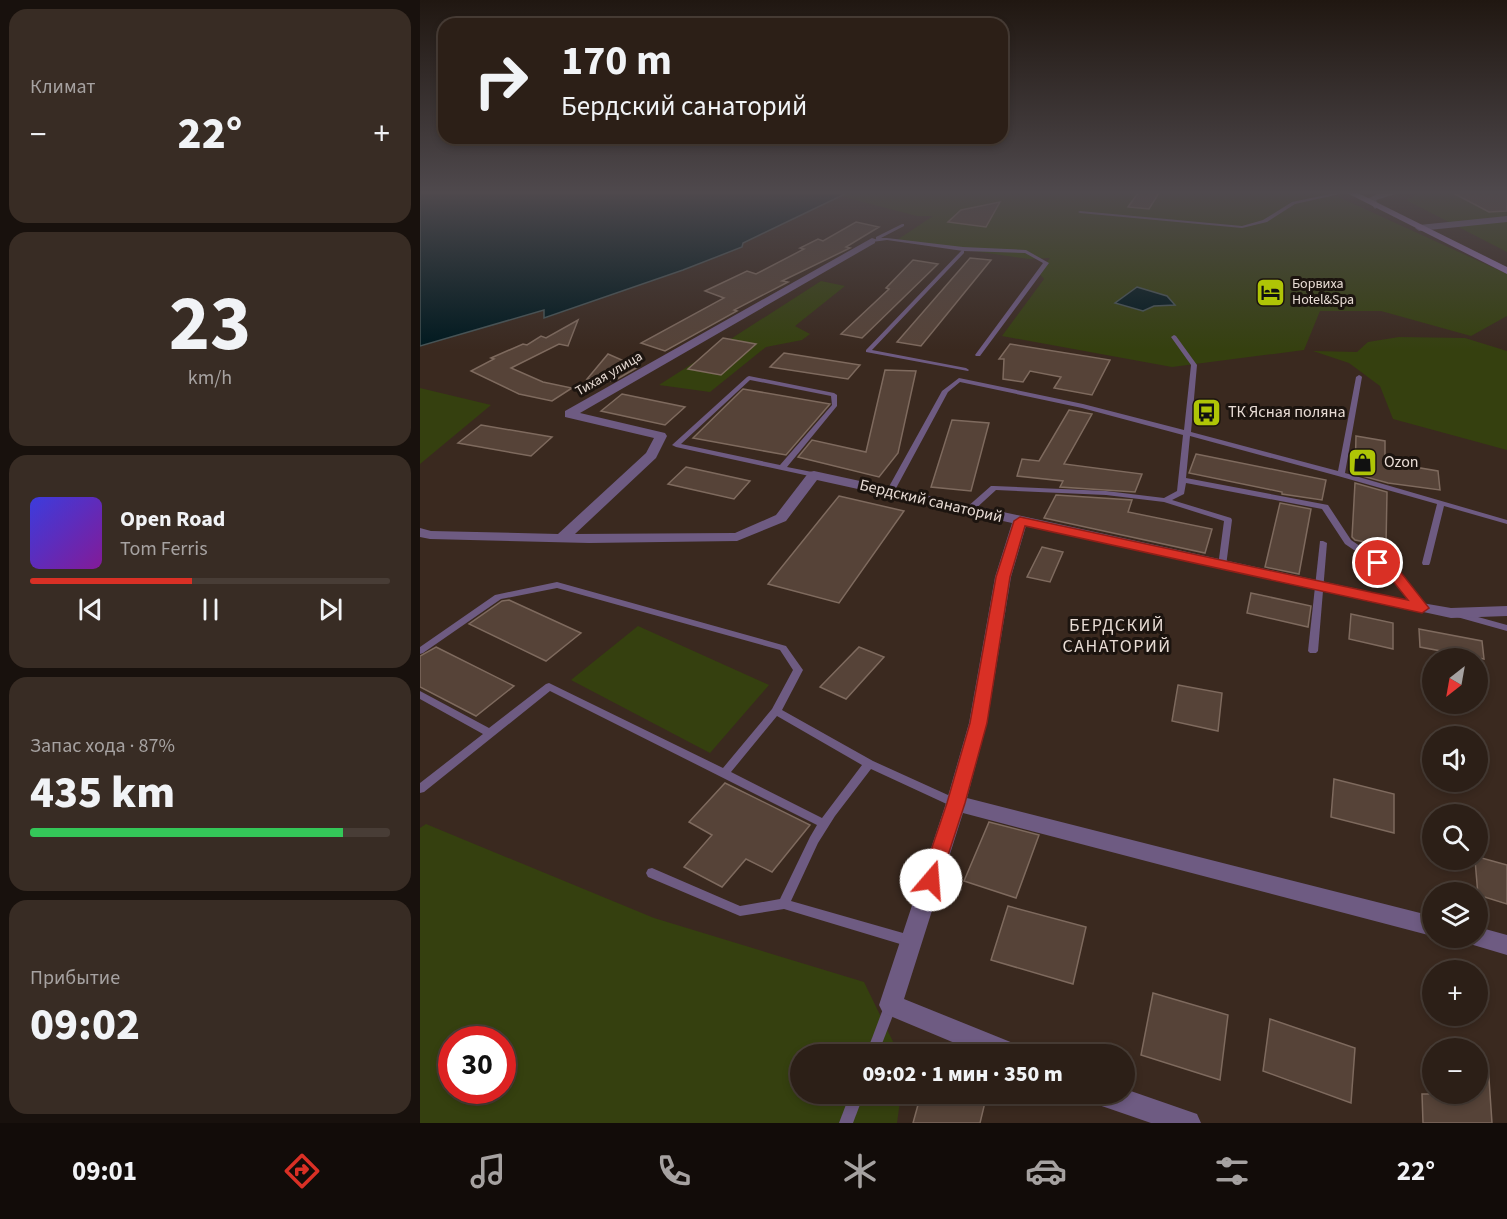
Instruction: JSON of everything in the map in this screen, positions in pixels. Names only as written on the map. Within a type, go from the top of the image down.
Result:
[{"type":"street","name":"Тихая улица","points":[[562,538],[651,455],[661,436],[569,414],[864,245]]},
{"type":"street","points":[[1454,245],[1507,271]]},
{"type":"street","points":[[1496,266],[1507,264]]},
{"type":"street","points":[[420,532],[430,535],[562,538],[737,537],[781,518],[814,475]]},
{"type":"street","name":"Бердский санаторий","points":[[814,475],[1422,608],[1451,613],[1507,611]]},
{"type":"street","points":[[985,1044],[891,1005],[956,803],[978,723],[1003,577],[1020,521]]},
{"type":"street","points":[[956,803],[1422,923]]},
{"type":"street","points":[[1488,940],[1507,945]]},
{"type":"street","points":[[1132,1104],[1188,1123]]},
{"type":"lane","points":[[936,245],[1026,252],[1046,263],[978,355]]},
{"type":"lane","points":[[890,492],[945,391],[968,369],[868,351],[962,252]]},
{"type":"lane","points":[[1166,500],[1181,492],[1189,433],[1189,401],[1194,365],[1174,338]]},
{"type":"lane","points":[[1341,474],[1359,377]]},
{"type":"lane","points":[[782,468],[836,405],[834,395],[749,378],[676,446],[814,475]]},
{"type":"lane","points":[[959,380],[1083,406],[1189,433],[1507,522]]},
{"type":"lane","points":[[1183,480],[1325,507],[1348,542],[1394,573],[1422,608]]},
{"type":"lane","points":[[969,510],[994,488],[1106,493],[1166,500],[1228,520],[1222,566]]},
{"type":"lane","points":[[1426,563],[1441,504]]},
{"type":"lane","points":[[1313,651],[1323,543]]},
{"type":"lane","points":[[420,651],[498,597],[557,585],[783,648],[798,670],[776,711],[724,774]]},
{"type":"lane","points":[[1451,613],[1507,628]]},
{"type":"lane","points":[[420,789],[549,686],[825,824]]},
{"type":"lane","points":[[420,695],[490,733]]},
{"type":"lane","points":[[776,711],[869,764],[956,803]]},
{"type":"lane","points":[[784,904],[825,824],[869,764]]},
{"type":"lane","points":[[652,873],[740,911],[784,904],[911,941]]},
{"type":"lane","points":[[876,1044],[891,1005]]},
{"type":"lane","points":[[846,1123],[853,1104]]},
{"type":"green space","name":"Борвиха Hotel&Spa","points":[[935,245],[1445,245],[1507,274],[1507,316],[1471,336],[1381,311],[1320,311],[1304,350],[1172,367],[1002,336],[1044,279],[1038,272],[1050,258],[1029,259]]},
{"type":"green space","points":[[1494,245],[1507,245],[1507,252]]},
{"type":"green space","points":[[821,281],[845,286],[795,326],[810,334],[802,340],[766,347],[710,392],[659,385]]},
{"type":"green space","points":[[1399,337],[1465,338],[1507,351],[1507,450],[1393,419],[1380,386],[1349,363],[1313,351],[1357,352],[1368,342]]},
{"type":"green space","points":[[420,388],[491,405],[420,464]]},
{"type":"green space","points":[[638,626],[769,685],[710,753],[571,680]]},
{"type":"green space","points":[[426,824],[654,918],[864,982],[894,1044],[790,1044],[790,1104],[900,1104],[897,1123],[420,1123],[420,828]]},
{"type":"water","points":[[420,245],[742,245],[683,270],[544,318],[544,310],[420,346]]},
{"type":"water","points":[[1137,287],[1167,296],[1175,305],[1154,306],[1143,311],[1115,303]]},
{"type":"building","points":[[805,245],[849,245],[846,247],[850,248],[782,281],[788,282],[734,310],[737,311],[665,351],[641,343],[724,298],[705,291],[747,271],[756,274],[804,249],[800,248]]},
{"type":"building","points":[[970,258],[991,260],[921,346],[897,342]]},
{"type":"building","points":[[913,260],[938,264],[862,338],[841,334],[889,289],[886,288]]},
{"type":"building","points":[[578,320],[568,346],[559,344],[511,368],[543,382],[572,388],[552,401],[519,394],[471,371],[494,359],[491,358],[523,344],[527,345],[541,336],[546,338]]},
{"type":"building","points":[[723,338],[756,344],[721,375],[688,369]]},
{"type":"building","points":[[1010,344],[1110,360],[1092,395],[1054,388],[1061,377],[1030,371],[1023,382],[1003,379],[1004,359],[999,359]]},
{"type":"building","points":[[784,353],[860,365],[848,379],[770,367]]},
{"type":"building","points":[[608,354],[638,367],[614,381],[587,379]]},
{"type":"building","points":[[885,370],[916,371],[898,453],[879,477],[798,457],[812,440],[866,452]]},
{"type":"building","points":[[743,389],[830,404],[786,455],[693,438]]},
{"type":"building","points":[[622,394],[685,407],[665,425],[601,411]]},
{"type":"building","points":[[1069,410],[1092,414],[1064,464],[1142,474],[1135,492],[1060,487],[1063,481],[1017,476],[1022,459],[1039,461]]},
{"type":"building","points":[[952,420],[989,423],[971,491],[931,487]]},
{"type":"building","points":[[481,425],[552,437],[531,456],[458,443]]},
{"type":"building","points":[[1356,436],[1385,441],[1385,462],[1438,471],[1440,490],[1388,483],[1355,474]]},
{"type":"building","points":[[1196,454],[1326,480],[1322,500],[1282,494],[1282,492],[1189,473]]},
{"type":"building","points":[[686,467],[750,481],[734,499],[668,484]]},
{"type":"building","points":[[1355,483],[1387,492],[1386,546],[1355,540],[1352,537]]},
{"type":"building","points":[[1056,495],[1132,500],[1128,512],[1212,529],[1205,553],[1044,518]]},
{"type":"building","points":[[839,496],[904,511],[839,603],[768,584]]},
{"type":"building","points":[[1280,503],[1311,509],[1299,574],[1265,567]]},
{"type":"building","points":[[1042,547],[1063,552],[1050,582],[1027,577]]},
{"type":"building","points":[[1251,593],[1311,606],[1308,627],[1247,613]]},
{"type":"building","points":[[509,600],[581,633],[546,661],[469,624],[502,601]]},
{"type":"building","points":[[1351,614],[1393,623],[1393,649],[1349,639]]},
{"type":"building","points":[[1419,629],[1482,641],[1483,648],[1425,648],[1420,647]]},
{"type":"building","points":[[436,647],[514,686],[476,716],[420,687],[420,656]]},
{"type":"building","points":[[859,647],[884,657],[846,699],[820,687]]},
{"type":"building","points":[[1178,685],[1222,693],[1218,731],[1172,721]]},
{"type":"building","points":[[1334,779],[1394,794],[1394,833],[1331,817]]},
{"type":"building","points":[[725,783],[810,825],[772,872],[746,859],[722,887],[684,867],[712,835],[689,822]]},
{"type":"building","points":[[989,822],[1039,835],[1016,898],[964,881]]},
{"type":"building","points":[[1488,860],[1507,865],[1507,904],[1488,898],[1488,882],[1477,882],[1476,870],[1488,870]]},
{"type":"building","points":[[1008,906],[1086,927],[1073,984],[991,960]]},
{"type":"building","points":[[1153,993],[1228,1015],[1220,1080],[1141,1055]]},
{"type":"building","points":[[1270,1019],[1355,1048],[1351,1103],[1263,1071]]},
{"type":"building","points":[[1488,1064],[1492,1123],[1423,1123],[1422,1104],[1488,1104]]},
{"type":"building","points":[[918,1104],[985,1104],[980,1123],[913,1123]]},
{"type":"place","name":"Борвиха Hotel&Spa","points":[[1271,292]]},
{"type":"place","name":"ТК Ясная поляна","points":[[1207,412]]},
{"type":"place","name":"Ozon","points":[[1363,462]]},
{"type":"district","name":"БЕРДСКИЙ САНАТОРИЙ","points":[[1117,635]]},
{"type":"route","points":[[931,880],[956,803],[978,723],[1003,577],[1020,521],[1422,608],[1394,573],[1378,563]]}]
